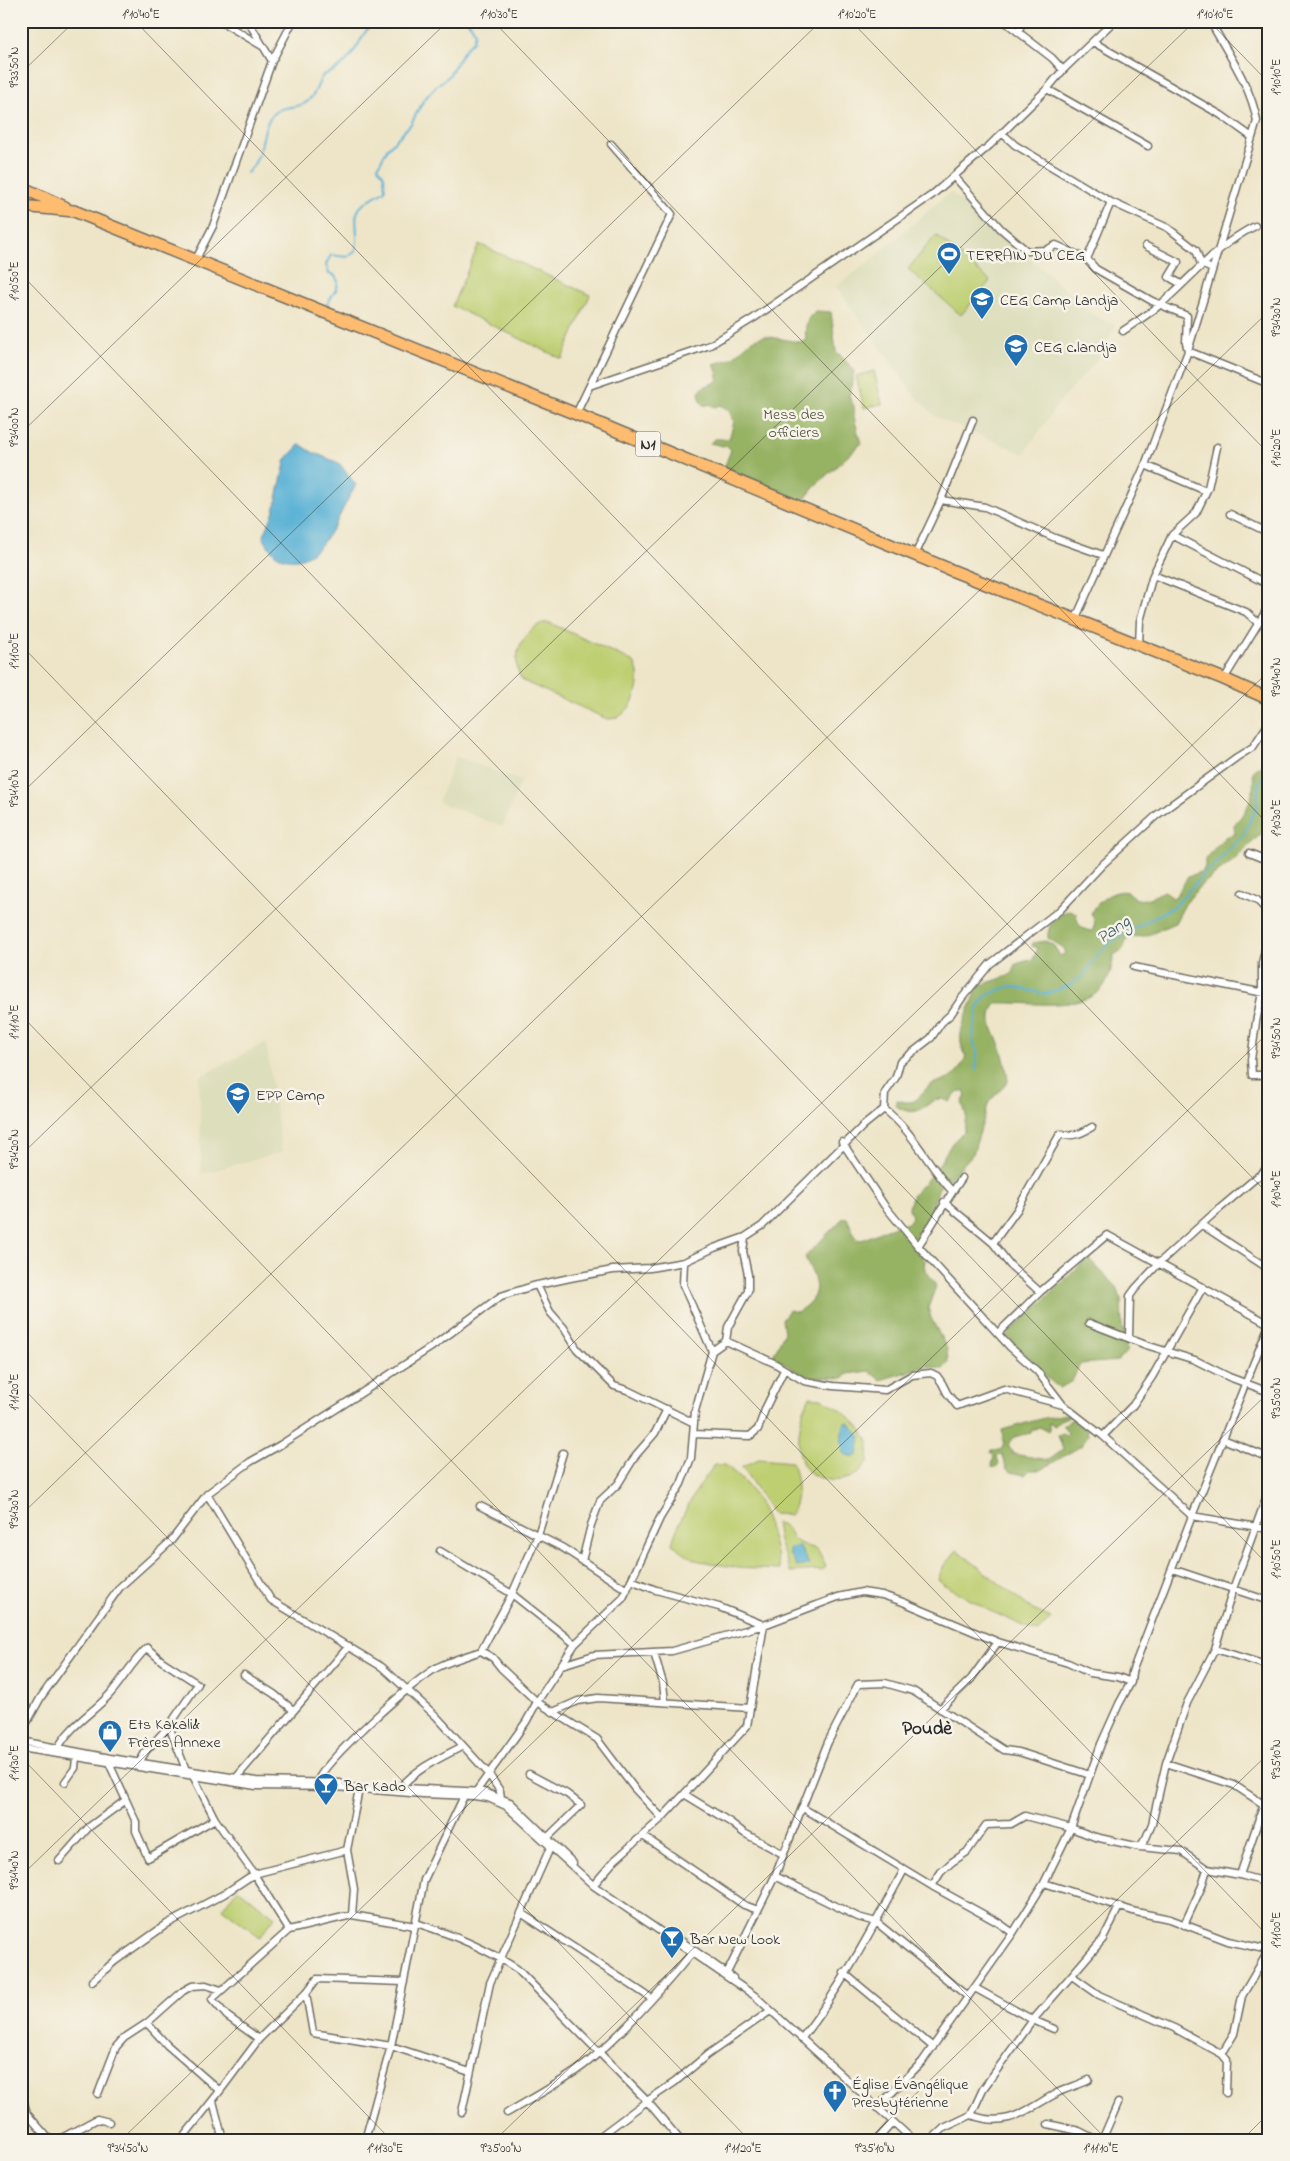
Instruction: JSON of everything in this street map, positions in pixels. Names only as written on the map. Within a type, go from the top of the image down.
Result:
[{"type":"highway","points":[[21,186],[74,211]]},
{"type":"highway","name":"N1","points":[[21,206],[74,211],[576,414],[1269,699]]},
{"type":"street","points":[[220,21],[262,46]]},
{"type":"street","points":[[248,21],[272,60]]},
{"type":"street","points":[[195,261],[213,226],[272,60],[293,21]]},
{"type":"street","points":[[1004,21],[1052,58],[1063,70]]},
{"type":"street","points":[[1018,32],[1023,21]]},
{"type":"street","points":[[592,385],[710,345],[754,318],[932,195],[1047,90],[1063,70],[1114,21]]},
{"type":"street","points":[[1075,620],[1145,465],[1188,351],[1257,121],[1254,107],[1210,21]]},
{"type":"street","points":[[1093,42],[1221,115],[1252,137]]},
{"type":"street","points":[[1047,90],[1148,146]]},
{"type":"street","points":[[1002,133],[1015,145],[1111,202],[1168,228],[1196,250],[1201,264],[1212,269]]},
{"type":"street","points":[[576,414],[592,385],[672,214],[611,144]]},
{"type":"street","points":[[954,176],[1001,229],[1028,252],[1041,251],[1056,245],[1087,259],[1096,269],[1160,304],[1187,316],[1186,343],[1188,351]]},
{"type":"street","points":[[1087,259],[1111,202]]},
{"type":"street","points":[[1123,331],[1160,304],[1201,264],[1216,254],[1227,242],[1255,226]]},
{"type":"street","points":[[1146,246],[1178,262],[1169,277],[1181,284]]},
{"type":"street","points":[[1188,351],[1269,384]]},
{"type":"street","points":[[915,555],[941,500],[973,420]]},
{"type":"street","points":[[1139,645],[1140,621],[1153,575],[1172,535],[1196,513],[1206,491],[1217,447]]},
{"type":"street","points":[[1145,465],[1206,491]]},
{"type":"street","points":[[941,500],[985,507],[1055,538],[1103,555]]},
{"type":"street","points":[[1230,514],[1269,534]]},
{"type":"street","points":[[1172,535],[1269,585]]},
{"type":"street","points":[[1153,575],[1246,612],[1258,623]]},
{"type":"street","points":[[1224,680],[1269,606]]},
{"type":"street","points":[[914,2140],[755,1996],[727,1973],[596,1882],[510,1802],[502,1798],[492,1794],[317,1782],[256,1781],[139,1763],[21,1739],[25,1726],[41,1697],[120,1587],[171,1541],[207,1494],[250,1462],[280,1445],[430,1348],[501,1296],[537,1285],[613,1270],[650,1268],[684,1262],[714,1248],[745,1238],[762,1226],[844,1143],[884,1110],[885,1093],[896,1077],[900,1062],[931,1038],[941,1023],[951,1014],[990,964],[1060,910],[1102,865],[1157,815],[1237,757],[1248,752],[1269,723]]},
{"type":"street","points":[[1250,853],[1269,861]]},
{"type":"street","points":[[1242,893],[1257,900],[1269,913]]},
{"type":"street","points":[[1269,934],[1262,963],[1266,993],[1256,1022],[1251,1060],[1252,1074],[1269,1078]]},
{"type":"street","points":[[1134,967],[1266,993]]},
{"type":"street","points":[[884,1110],[893,1116],[913,1139],[939,1177],[952,1191]]},
{"type":"street","points":[[993,1243],[1017,1210],[1060,1134],[1072,1136],[1083,1133],[1092,1127]]},
{"type":"street","points":[[844,1143],[884,1205],[918,1246],[1010,1346],[1037,1371],[1063,1404],[1104,1436],[1192,1516],[1269,1529]]},
{"type":"street","points":[[1129,1338],[1130,1296],[1160,1262],[1269,1167]]},
{"type":"street","points":[[918,1246],[934,1223],[944,1202],[962,1178]]},
{"type":"street","points":[[944,1202],[993,1243],[1010,1265],[1040,1292]]},
{"type":"street","points":[[1202,1225],[1269,1269]]},
{"type":"street","points":[[877,2108],[922,2062],[1013,1933],[1044,1883],[1071,1828],[1108,1726],[1131,1682],[1132,1672],[1192,1516],[1269,1325],[1160,1262],[1107,1234],[1040,1292],[998,1332]]},
{"type":"street","points":[[475,1794],[488,1773],[498,1764],[526,1722],[575,1644],[623,1598],[660,1518],[681,1484],[691,1458],[695,1411],[712,1351],[726,1341],[728,1327],[748,1291],[743,1251],[745,1238]]},
{"type":"street","points":[[684,1262],[683,1285],[712,1351]]},
{"type":"street","points":[[537,1285],[550,1312],[564,1328],[577,1349],[614,1386],[627,1390],[694,1424]]},
{"type":"street","points":[[1104,1436],[1133,1405],[1152,1377],[1203,1287]]},
{"type":"street","points":[[1089,1323],[1195,1360],[1229,1377],[1269,1392]]},
{"type":"street","points":[[726,1341],[774,1363],[804,1381],[885,1390],[912,1375],[931,1373],[942,1383],[957,1406],[1004,1389],[1063,1404]]},
{"type":"street","points":[[693,1434],[750,1436],[758,1429],[766,1407],[784,1370]]},
{"type":"street","points":[[582,1561],[591,1525],[600,1501],[618,1484],[636,1455],[655,1433],[667,1409]]},
{"type":"street","points":[[1223,1439],[1269,1458]]},
{"type":"street","points":[[317,1782],[329,1763],[407,1689],[439,1667],[481,1651],[512,1594],[538,1535],[563,1453]]},
{"type":"street","points":[[1140,1847],[1152,1824],[1166,1764],[1187,1704],[1215,1649],[1233,1589],[1269,1490]]},
{"type":"street","points":[[207,1494],[271,1600],[382,1667],[436,1716],[488,1773],[500,1791],[502,1798]]},
{"type":"street","points":[[480,1506],[563,1548],[627,1590]]},
{"type":"street","points":[[440,1551],[512,1594],[575,1644]]},
{"type":"street","points":[[1172,1569],[1269,1601]]},
{"type":"street","points":[[631,1580],[656,1590],[719,1608],[764,1624]]},
{"type":"street","points":[[561,1665],[594,1656],[654,1653],[700,1644],[764,1624],[838,1597],[862,1592],[882,1595],[903,1602],[998,1642],[1068,1663],[1090,1673],[1118,1677],[1131,1682]]},
{"type":"street","points":[[596,1882],[615,1860],[662,1818],[747,1726],[764,1624]]},
{"type":"street","points":[[940,1709],[971,1679],[998,1642]]},
{"type":"street","points":[[236,1778],[349,1646]]},
{"type":"street","points":[[58,1748],[74,1726],[109,1695],[138,1656],[147,1648],[198,1684],[170,1726],[146,1751],[139,1763]]},
{"type":"street","points":[[1215,1649],[1269,1666]]},
{"type":"street","points":[[481,1651],[493,1658],[537,1702],[597,1739],[634,1788],[662,1818]]},
{"type":"street","points":[[654,1653],[663,1682],[666,1702]]},
{"type":"street","points":[[244,1675],[274,1694],[294,1710]]},
{"type":"street","points":[[727,1973],[775,1876],[828,1742],[858,1684],[886,1683],[913,1691],[1004,1750],[1019,1752],[1090,1775]]},
{"type":"street","points":[[553,1712],[578,1701],[598,1698],[750,1708]]},
{"type":"street","points":[[170,1726],[186,1770]]},
{"type":"street","points":[[400,1788],[410,1776],[463,1746]]},
{"type":"street","points":[[21,1748],[256,1786],[336,1787],[464,1796],[475,1794],[488,1798],[506,1806],[594,1886],[755,1996]]},
{"type":"street","points":[[65,1782],[75,1768],[76,1757]]},
{"type":"street","points":[[109,1763],[126,1800],[148,1858],[215,1819]]},
{"type":"street","points":[[1166,1764],[1234,1785],[1263,1804]]},
{"type":"street","points":[[529,1774],[566,1794],[581,1805],[547,1838]]},
{"type":"street","points":[[193,1776],[215,1819],[254,1874],[289,1930]]},
{"type":"street","points":[[352,1915],[354,1889],[347,1850],[359,1789]]},
{"type":"street","points":[[1240,1875],[1269,1789]]},
{"type":"street","points":[[684,1794],[730,1822],[744,1833],[783,1854]]},
{"type":"street","points":[[365,2140],[391,2046],[424,1880],[464,1796]]},
{"type":"street","points":[[59,1862],[89,1827],[126,1800]]},
{"type":"street","points":[[803,1808],[904,1870],[979,1911],[1013,1933]]},
{"type":"street","points":[[932,1886],[946,1867],[967,1852],[986,1825],[1011,1824],[1025,1816],[1071,1828],[1095,1837],[1140,1847],[1181,1851],[1207,1869],[1240,1875],[1269,1884]]},
{"type":"street","points":[[1259,1817],[1269,1820]]},
{"type":"street","points":[[643,1836],[744,1905],[758,1910]]},
{"type":"street","points":[[462,2112],[490,1983],[550,1848]]},
{"type":"street","points":[[92,1982],[116,1961],[167,1924],[224,1894],[254,1874],[347,1850]]},
{"type":"street","points":[[1184,1925],[1202,1886],[1207,1869]]},
{"type":"street","points":[[801,2039],[821,2013],[876,1922],[904,1870]]},
{"type":"street","points":[[775,1876],[858,1917],[876,1922],[967,1996]]},
{"type":"street","points":[[1044,1883],[1119,1907],[1170,1919],[1220,1939],[1269,1950],[1242,1996],[1234,2034],[1222,2054]]},
{"type":"street","points":[[972,2116],[983,2089],[1033,2020],[1103,1939],[1119,1907]]},
{"type":"street","points":[[521,1913],[651,1998]]},
{"type":"street","points":[[259,2039],[227,2016],[212,1999],[289,1930],[352,1915],[416,1924],[446,1932],[500,1958],[517,1969],[647,2101],[680,2140]]},
{"type":"street","points":[[507,2113],[573,2073],[598,2052],[692,1954]]},
{"type":"street","points":[[844,1974],[933,2047]]},
{"type":"street","points":[[1072,1976],[1099,1994],[1174,2028],[1222,2054],[1227,2060],[1226,2093]]},
{"type":"street","points":[[181,2140],[259,2039],[306,1993],[317,1979],[404,1982]]},
{"type":"street","points":[[98,2094],[116,2047],[124,2038],[147,2023],[183,1991],[192,1986],[206,1985],[221,1990]]},
{"type":"street","points":[[975,1988],[1033,2020],[1054,2029]]},
{"type":"street","points":[[306,1993],[313,2033],[391,2046],[470,2072]]},
{"type":"street","points":[[595,2140],[676,2082],[707,2055],[770,2011]]},
{"type":"street","points":[[147,2023],[167,2045],[220,2091]]},
{"type":"street","points":[[931,2140],[944,2128],[972,2116],[987,2121],[997,2121],[1012,2117],[1029,2111],[1063,2090],[1089,2080]]},
{"type":"street","points":[[21,2092],[27,2114],[50,2140]]},
{"type":"street","points":[[213,2101],[223,2140]]},
{"type":"street","points":[[1102,2140],[1118,2103]]},
{"type":"street","points":[[58,2140],[97,2119],[109,2122]]},
{"type":"street","points":[[877,2140],[893,2122]]},
{"type":"street","points":[[1048,2124],[1079,2130],[1097,2140]]},
{"type":"shaded area","name":"CEG Camp Landja","points":[[950,192],[1048,274],[1093,315],[1115,326],[1102,354],[1058,404],[1024,454],[936,417],[914,395],[836,286],[866,264]]},
{"type":"shaded area","points":[[456,756],[521,781],[503,827],[438,802]]},
{"type":"shaded area","name":"EPP Camp","points":[[266,1042],[282,1152],[201,1174],[199,1077]]},
{"type":"green space","name":"TERRAIN DU CEG","points":[[936,235],[990,281],[961,315],[908,269]]},
{"type":"green space","points":[[479,244],[590,295],[562,359],[452,306]]},
{"type":"green space","name":"Mess des officiers","points":[[815,311],[831,312],[836,351],[854,370],[849,397],[854,406],[854,417],[861,444],[817,484],[803,501],[724,468],[731,450],[728,447],[710,443],[715,439],[729,439],[734,422],[729,411],[721,405],[715,407],[709,404],[705,406],[700,401],[699,391],[717,380],[718,377],[714,364],[731,359],[753,340],[764,336],[799,342],[806,341],[806,324]]},
{"type":"green space","points":[[874,371],[882,404],[864,408],[856,376]]},
{"type":"green space","points":[[542,623],[550,623],[634,662],[638,679],[637,688],[630,707],[616,718],[607,719],[523,681],[517,665],[519,648],[528,633]]},
{"type":"green space","points":[[1269,755],[1269,826],[1234,860],[1200,886],[1185,904],[1175,923],[1149,935],[1134,936],[1127,939],[1123,949],[1114,955],[1107,981],[1099,992],[1087,998],[1057,1004],[996,1003],[991,1016],[991,1022],[1003,1055],[1008,1082],[989,1102],[973,1154],[939,1187],[925,1231],[909,1243],[925,1260],[924,1267],[936,1286],[928,1308],[947,1349],[948,1363],[943,1369],[927,1366],[880,1380],[869,1371],[848,1374],[843,1378],[813,1377],[801,1374],[773,1356],[784,1333],[782,1319],[789,1310],[797,1312],[806,1306],[812,1300],[815,1293],[815,1280],[805,1257],[843,1218],[847,1218],[856,1239],[862,1240],[887,1229],[908,1223],[912,1217],[909,1208],[912,1196],[935,1171],[952,1143],[964,1131],[966,1115],[962,1102],[966,1096],[964,1090],[957,1093],[950,1102],[943,1099],[936,1100],[913,1112],[895,1105],[897,1100],[909,1102],[916,1100],[929,1086],[948,1078],[961,1067],[966,1055],[962,1047],[962,1030],[978,986],[1008,976],[1013,973],[1016,964],[1033,959],[1038,948],[1032,946],[1033,943],[1046,941],[1054,946],[1060,956],[1066,953],[1064,948],[1048,938],[1048,933],[1051,924],[1069,910],[1076,913],[1077,920],[1082,928],[1092,931],[1094,922],[1091,913],[1102,900],[1111,894],[1122,891],[1136,898],[1147,899],[1163,891],[1172,898],[1175,897],[1188,877],[1202,871],[1205,867],[1205,859],[1222,840],[1235,834],[1234,825],[1248,806],[1252,794],[1253,772],[1256,768],[1262,766]]},
{"type":"green space","points":[[1088,1258],[1117,1287],[1121,1299],[1122,1328],[1127,1341],[1126,1352],[1118,1361],[1080,1364],[1072,1381],[1060,1388],[1007,1335]]},
{"type":"green space","points":[[810,1397],[821,1398],[841,1410],[859,1426],[869,1443],[868,1462],[857,1474],[843,1480],[826,1480],[806,1469],[800,1455],[799,1438],[801,1420]]},
{"type":"green space","points":[[1071,1413],[1073,1415],[1060,1420],[1055,1426],[1049,1423],[1049,1431],[1039,1427],[1032,1430],[1031,1433],[1015,1437],[1008,1445],[1013,1454],[1049,1460],[1063,1450],[1058,1435],[1063,1433],[1065,1436],[1068,1433],[1063,1425],[1074,1418],[1087,1430],[1088,1435],[1081,1446],[1040,1470],[1030,1470],[1025,1475],[1011,1472],[1006,1468],[1003,1455],[1000,1454],[997,1457],[999,1465],[993,1468],[994,1456],[991,1453],[992,1450],[1001,1450],[1004,1444],[1002,1430],[1040,1419]]},
{"type":"green space","points":[[759,1459],[792,1462],[796,1476],[797,1495],[791,1515],[773,1514],[742,1467]]},
{"type":"green space","points":[[715,1465],[725,1465],[738,1476],[757,1499],[768,1524],[780,1570],[738,1568],[695,1560],[672,1544],[690,1503]]},
{"type":"green space","points":[[776,1523],[783,1525],[799,1543],[817,1549],[826,1567],[821,1570],[790,1572],[779,1541]]},
{"type":"green space","points":[[957,1550],[1033,1610],[1051,1618],[1038,1632],[988,1610],[943,1584],[938,1579],[944,1565]]},
{"type":"green space","points":[[238,1889],[275,1917],[260,1937],[222,1908]]},
{"type":"water","points":[[300,444],[312,452],[339,463],[356,485],[332,529],[317,549],[308,556],[289,559],[275,554],[263,538],[274,511],[286,459]]},
{"type":"water","points":[[846,1422],[861,1437],[858,1455],[853,1457],[844,1454],[843,1450],[842,1434]]},
{"type":"water","points":[[799,1546],[809,1565],[797,1567],[789,1554],[789,1549]]},
{"type":"waterway","points":[[247,173],[257,158],[266,127],[273,114],[281,109],[304,104],[308,101],[323,75],[337,69],[348,59],[373,21]]},
{"type":"waterway","points":[[327,304],[337,288],[338,281],[334,275],[329,274],[326,264],[331,255],[347,257],[355,252],[357,246],[357,213],[368,201],[385,190],[384,176],[378,167],[387,149],[411,124],[423,101],[437,85],[448,77],[465,49],[473,41],[475,32],[467,21]]},
{"type":"waterway","name":"Pang","points":[[976,1070],[977,1049],[972,1040],[979,1004],[987,995],[1010,986],[1046,994],[1068,986],[1083,976],[1099,953],[1113,940],[1175,906],[1206,871],[1213,868],[1227,851],[1242,838],[1257,806],[1258,785],[1269,769]]},
{"type":"place","name":"TERRAIN DU CEG","points":[[949,275]]},
{"type":"place","name":"CEG Camp Landja","points":[[982,320]]},
{"type":"place","name":"CEG c.landja","points":[[1016,367]]},
{"type":"place","name":"EPP Camp","points":[[238,1115]]},
{"type":"place","name":"Ets Kakali& Frères Annexe","points":[[110,1753]]},
{"type":"place","name":"Bar Kado","points":[[326,1806]]},
{"type":"place","name":"Bar New Look","points":[[672,1959]]},
{"type":"place","name":"Église Évangélique Presbytérienne","points":[[835,2113]]},
{"type":"district","name":"Poudè","points":[[927,1727]]}]
